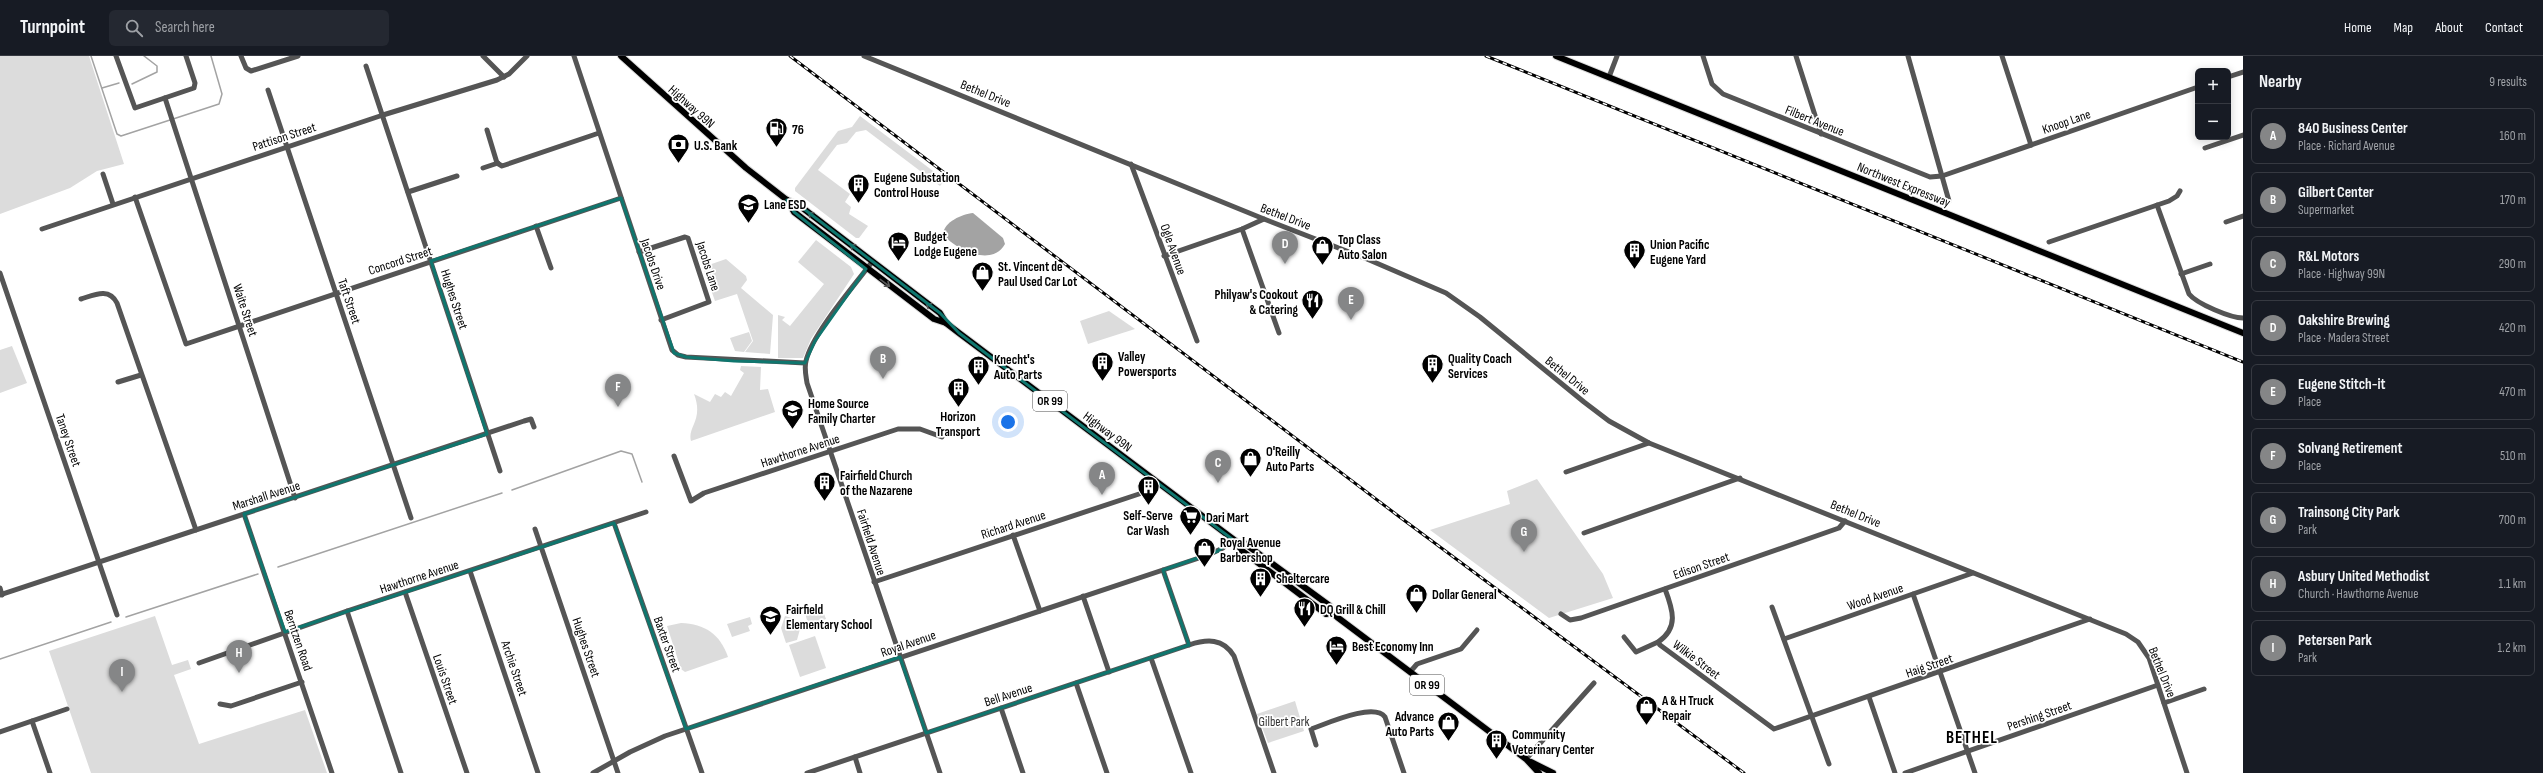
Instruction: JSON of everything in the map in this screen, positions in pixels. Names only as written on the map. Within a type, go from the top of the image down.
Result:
[{"type":"main road","name":"Highway 99N","points":[[621,56],[703,131],[787,200],[800,206],[940,313],[946,322],[1234,540],[1241,550],[1326,614],[1332,613],[1526,759],[1552,773]]},
{"type":"main road","name":"Northwest Expressway","points":[[1556,56],[2243,333]]},
{"type":"main road","name":"Highway 99N","points":[[787,200],[794,212],[866,269],[934,319],[946,322]]},
{"type":"main road","name":"Highway 99N","points":[[1526,759],[1539,773]]},
{"type":"street","points":[[116,56],[134,107],[195,87],[186,56]]},
{"type":"street","points":[[241,56],[246,68],[251,71],[298,56]]},
{"type":"street","points":[[483,56],[504,77]]},
{"type":"street","name":"Pattison Street","points":[[42,230],[135,196],[383,114],[504,77],[528,56]]},
{"type":"street","name":"Jacobs Drive","points":[[574,56],[672,350],[681,356],[734,361],[805,363]]},
{"type":"street","name":"Bethel Drive","points":[[864,56],[1264,219],[1368,259],[1452,297],[1609,421],[1649,443],[1740,478],[2126,634],[2138,642],[2147,654],[2187,773]]},
{"type":"street","points":[[1609,77],[1616,56]]},
{"type":"street","name":"Filbert Avenue","points":[[1703,56],[1712,84],[1718,91],[1918,174],[1930,177],[1942,176]]},
{"type":"street","points":[[1796,56],[1821,134]]},
{"type":"street","points":[[1908,56],[1949,202]]},
{"type":"street","points":[[2002,56],[2031,145]]},
{"type":"street","name":"Hughes Street","points":[[366,66],[500,471]]},
{"type":"street","points":[[2231,76],[2243,72]]},
{"type":"street","name":"Knoop Lane","points":[[1942,176],[2195,88]]},
{"type":"street","name":"Taft Street","points":[[268,90],[411,518]]},
{"type":"street","name":"Waite Street","points":[[165,98],[295,498]]},
{"type":"street","points":[[487,130],[498,163]]},
{"type":"street","points":[[483,168],[498,163],[504,165],[599,133]]},
{"type":"street","points":[[2205,148],[2243,135]]},
{"type":"street","name":"Ogle Avenue","points":[[1131,164],[1164,256],[1197,341]]},
{"type":"street","points":[[103,174],[113,204]]},
{"type":"street","points":[[408,192],[458,176]]},
{"type":"street","points":[[2049,242],[2157,205],[2173,198],[2180,191]]},
{"type":"street","name":"Concord Street","points":[[135,196],[186,344],[621,198]]},
{"type":"street","points":[[2157,205],[2181,274],[2192,298],[2236,317],[2243,318]]},
{"type":"street","points":[[2226,222],[2243,216]]},
{"type":"street","points":[[1164,256],[1242,229],[1264,219]]},
{"type":"street","points":[[536,226],[551,268]]},
{"type":"street","points":[[1242,229],[1279,332]]},
{"type":"street","name":"Jacobs Lane","points":[[639,252],[685,237],[688,238],[709,302],[662,320]]},
{"type":"street","points":[[805,363],[815,341],[872,262]]},
{"type":"street","points":[[2181,274],[2210,264]]},
{"type":"street","name":"Taney Street","points":[[0,273],[117,615]]},
{"type":"street","points":[[81,299],[104,293],[115,300],[196,530]]},
{"type":"street","name":"Fairfield Avenue","points":[[805,363],[807,383],[940,773]]},
{"type":"street","points":[[118,382],[141,374]]},
{"type":"street","name":"Marshall Avenue","points":[[1,595],[530,420],[534,427]]},
{"type":"street","name":"Hawthorne Avenue","points":[[674,456],[691,502],[704,493],[905,428],[920,428],[942,436]]},
{"type":"street","points":[[1566,472],[1649,443]]},
{"type":"street","points":[[1584,533],[1740,478]]},
{"type":"street","name":"Richard Avenue","points":[[874,582],[1142,493],[1154,479]]},
{"type":"street","name":"Hawthorne Avenue","points":[[199,663],[284,632],[646,512]]},
{"type":"street","name":"Berntzen Road","points":[[244,514],[332,773]]},
{"type":"street","name":"Edison Street","points":[[1561,614],[1570,620],[1581,618],[1839,528],[1845,521]]},
{"type":"street","name":"Baxter Street","points":[[614,523],[702,773]]},
{"type":"street","name":"Hughes Street","points":[[535,529],[618,773]]},
{"type":"street","points":[[1013,535],[1040,611]]},
{"type":"street","name":"Royal Avenue","points":[[593,773],[642,746],[686,729],[1163,570],[1218,551],[1234,540]]},
{"type":"street","points":[[1163,570],[1189,645]]},
{"type":"street","name":"Archie Street","points":[[470,571],[538,773]]},
{"type":"street","name":"Wood Avenue","points":[[1784,639],[1974,572]]},
{"type":"street","points":[[0,588],[1,595]]},
{"type":"street","name":"Wilkie Street","points":[[1665,589],[1672,613],[1672,628],[1658,642],[1662,647],[1774,729]]},
{"type":"street","name":"Louis Street","points":[[405,592],[467,773]]},
{"type":"street","points":[[1913,594],[1968,751],[1974,773]]},
{"type":"street","points":[[1083,596],[1109,672]]},
{"type":"street","points":[[1772,608],[1829,764]]},
{"type":"street","points":[[347,611],[401,773]]},
{"type":"street","name":"Haig Street","points":[[1774,729],[2090,619]]},
{"type":"street","points":[[1410,672],[1417,664],[1461,649],[1477,630]]},
{"type":"street","points":[[1624,637],[1636,652],[1658,642]]},
{"type":"street","name":"Bell Avenue","points":[[807,773],[1202,640],[1216,641],[1230,650],[1234,656],[1274,773]]},
{"type":"street","points":[[1151,658],[1191,773]]},
{"type":"street","points":[[220,704],[231,706],[302,682]]},
{"type":"street","points":[[1076,683],[1107,773]]},
{"type":"street","points":[[1526,759],[1594,683]]},
{"type":"street","name":"Pershing Street","points":[[1905,773],[2158,685]]},
{"type":"street","points":[[2164,703],[2204,689]]},
{"type":"street","points":[[1869,697],[1895,773]]},
{"type":"street","points":[[1001,708],[1023,773]]},
{"type":"street","points":[[0,732],[67,709]]},
{"type":"street","points":[[1316,745],[1311,729],[1356,714],[1374,711],[1379,712],[1385,717],[1404,773]]},
{"type":"street","points":[[32,721],[50,773]]},
{"type":"street","points":[[854,757],[860,773]]},
{"type":"highlighted area","points":[[621,198],[674,353],[686,357],[734,361],[805,363],[815,341],[866,269],[794,212],[787,200],[800,206],[940,313],[959,333],[1232,539],[1218,551],[1163,570],[1189,645],[926,733],[900,657],[686,729],[614,523],[285,632],[244,514],[487,434],[431,261]]},
{"type":"green space","points":[[0,56],[89,56],[124,164],[97,171],[70,188],[0,214]]},
{"type":"green space","points":[[860,116],[945,180],[940,186],[866,130],[856,132],[847,143],[837,145],[818,170],[850,194],[845,202],[851,207],[849,214],[868,226],[859,238],[856,238],[795,191],[795,188],[838,131],[852,127]]},
{"type":"green space","points":[[816,240],[851,267],[854,274],[811,339],[803,358],[778,358],[778,315],[785,317],[782,320],[790,326],[824,284],[798,262]]},
{"type":"green space","points":[[726,259],[746,276],[747,280],[741,288],[773,315],[770,354],[745,352],[753,341],[737,294],[715,301],[703,267]]},
{"type":"green space","points":[[1109,311],[1135,329],[1088,344],[1080,321]]},
{"type":"green space","points":[[749,332],[752,341],[744,352],[735,351],[730,338]]},
{"type":"green space","points":[[12,346],[27,383],[0,393],[0,350]]},
{"type":"green space","points":[[741,366],[761,367],[760,390],[768,389],[775,412],[691,441],[690,436],[697,410],[697,403],[694,394],[710,402],[715,394],[721,397],[725,392],[731,396],[744,373],[740,370]]},
{"type":"green space","points":[[1537,479],[1603,574],[1613,598],[1549,618],[1430,530],[1510,504],[1507,491]]},
{"type":"green space","points":[[816,605],[822,609],[826,619],[813,623],[807,620],[805,613],[809,607]]},
{"type":"green space","points":[[155,616],[172,665],[188,660],[191,669],[174,675],[199,744],[305,710],[327,773],[91,773],[49,651]]},
{"type":"green space","points":[[785,616],[795,619],[800,629],[797,640],[786,643],[781,628]]},
{"type":"green space","points":[[750,617],[752,624],[748,626],[750,631],[732,637],[727,624]]},
{"type":"green space","points":[[681,623],[704,628],[716,636],[725,649],[728,657],[685,672],[681,669],[667,626]]},
{"type":"green space","points":[[815,636],[826,668],[800,677],[789,645]]},
{"type":"green space","name":"Gilbert Park","points":[[1295,701],[1304,731],[1268,743],[1257,714]]},
{"type":"shaded area","points":[[973,213],[1003,238],[1005,244],[999,251],[991,255],[973,254],[948,240],[943,234],[944,230],[954,219]]},
{"type":"waterway","points":[[91,56],[117,134],[121,136],[219,104],[222,94],[211,56]]},
{"type":"waterway","points":[[132,84],[157,72],[157,66],[144,56]]},
{"type":"waterway","points":[[102,88],[119,83]]},
{"type":"waterway","points":[[512,490],[621,451],[632,454],[642,482]]},
{"type":"waterway","points":[[278,567],[502,493]]},
{"type":"waterway","points":[[126,617],[258,574]]},
{"type":"waterway","points":[[0,659],[111,622]]},
{"type":"railway","points":[[790,56],[1401,518],[1744,773]]},
{"type":"railway","points":[[1486,56],[2243,362]]},
{"type":"place","name":"76","points":[[776,148]]},
{"type":"place","name":"U.S. Bank","points":[[679,164]]},
{"type":"place","name":"Eugene Substation Control House","points":[[858,204]]},
{"type":"place","name":"Lane ESD","points":[[748,224]]},
{"type":"place","name":"Budget Lodge Eugene","points":[[899,262]]},
{"type":"place","name":"Oakshire Brewing","points":[[1285,264]]},
{"type":"place","name":"Top Class Auto Salon","points":[[1323,266]]},
{"type":"place","name":"Union Pacific Eugene Yard","points":[[1634,270]]},
{"type":"place","name":"St. Vincent de Paul Used Car Lot","points":[[983,292]]},
{"type":"place","name":"Philyaw's Cookout & Catering","points":[[1313,320]]},
{"type":"place","name":"Eugene Stitch-it","points":[[1351,320]]},
{"type":"place","name":"Gilbert Center","points":[[883,379]]},
{"type":"place","name":"Valley Powersports","points":[[1102,382]]},
{"type":"place","name":"Quality Coach Services","points":[[1432,384]]},
{"type":"place","name":"Knecht's Auto Parts","points":[[978,386]]},
{"type":"place","name":"Solvang Retirement","points":[[618,407]]},
{"type":"place","name":"Horizon Transport","points":[[958,408]]},
{"type":"place","name":"Home Source Family Charter","points":[[792,430]]},
{"type":"place","name":"O'Reilly Auto Parts","points":[[1251,478]]},
{"type":"place","name":"R&L Motors","points":[[1218,483]]},
{"type":"place","name":"840 Business Center","points":[[1102,495]]},
{"type":"place","name":"Fairfield Church of the Nazarene","points":[[824,502]]},
{"type":"place","name":"Self-Serve Car Wash","points":[[1148,506]]},
{"type":"place","name":"Dari Mart","points":[[1191,536]]},
{"type":"place","name":"Trainsong City Park","points":[[1524,552]]},
{"type":"place","name":"Royal Avenue Barbershop","points":[[1205,568]]},
{"type":"place","name":"Sheltercare","points":[[1261,598]]},
{"type":"place","name":"Dollar General","points":[[1417,614]]},
{"type":"place","name":"DQ Grill & Chill","points":[[1304,628]]},
{"type":"place","name":"Fairfield Elementary School","points":[[771,636]]},
{"type":"place","name":"Best Economy Inn","points":[[1336,666]]},
{"type":"place","name":"Asbury United Methodist","points":[[239,673]]},
{"type":"place","name":"Petersen Park","points":[[122,692]]},
{"type":"place","name":"A & H Truck Repair","points":[[1647,726]]},
{"type":"place","name":"Advance Auto Parts","points":[[1449,742]]},
{"type":"place","name":"Community Veterinary Center","points":[[1497,760]]},
{"type":"district","name":"BETHEL","points":[[1972,737]]}]
